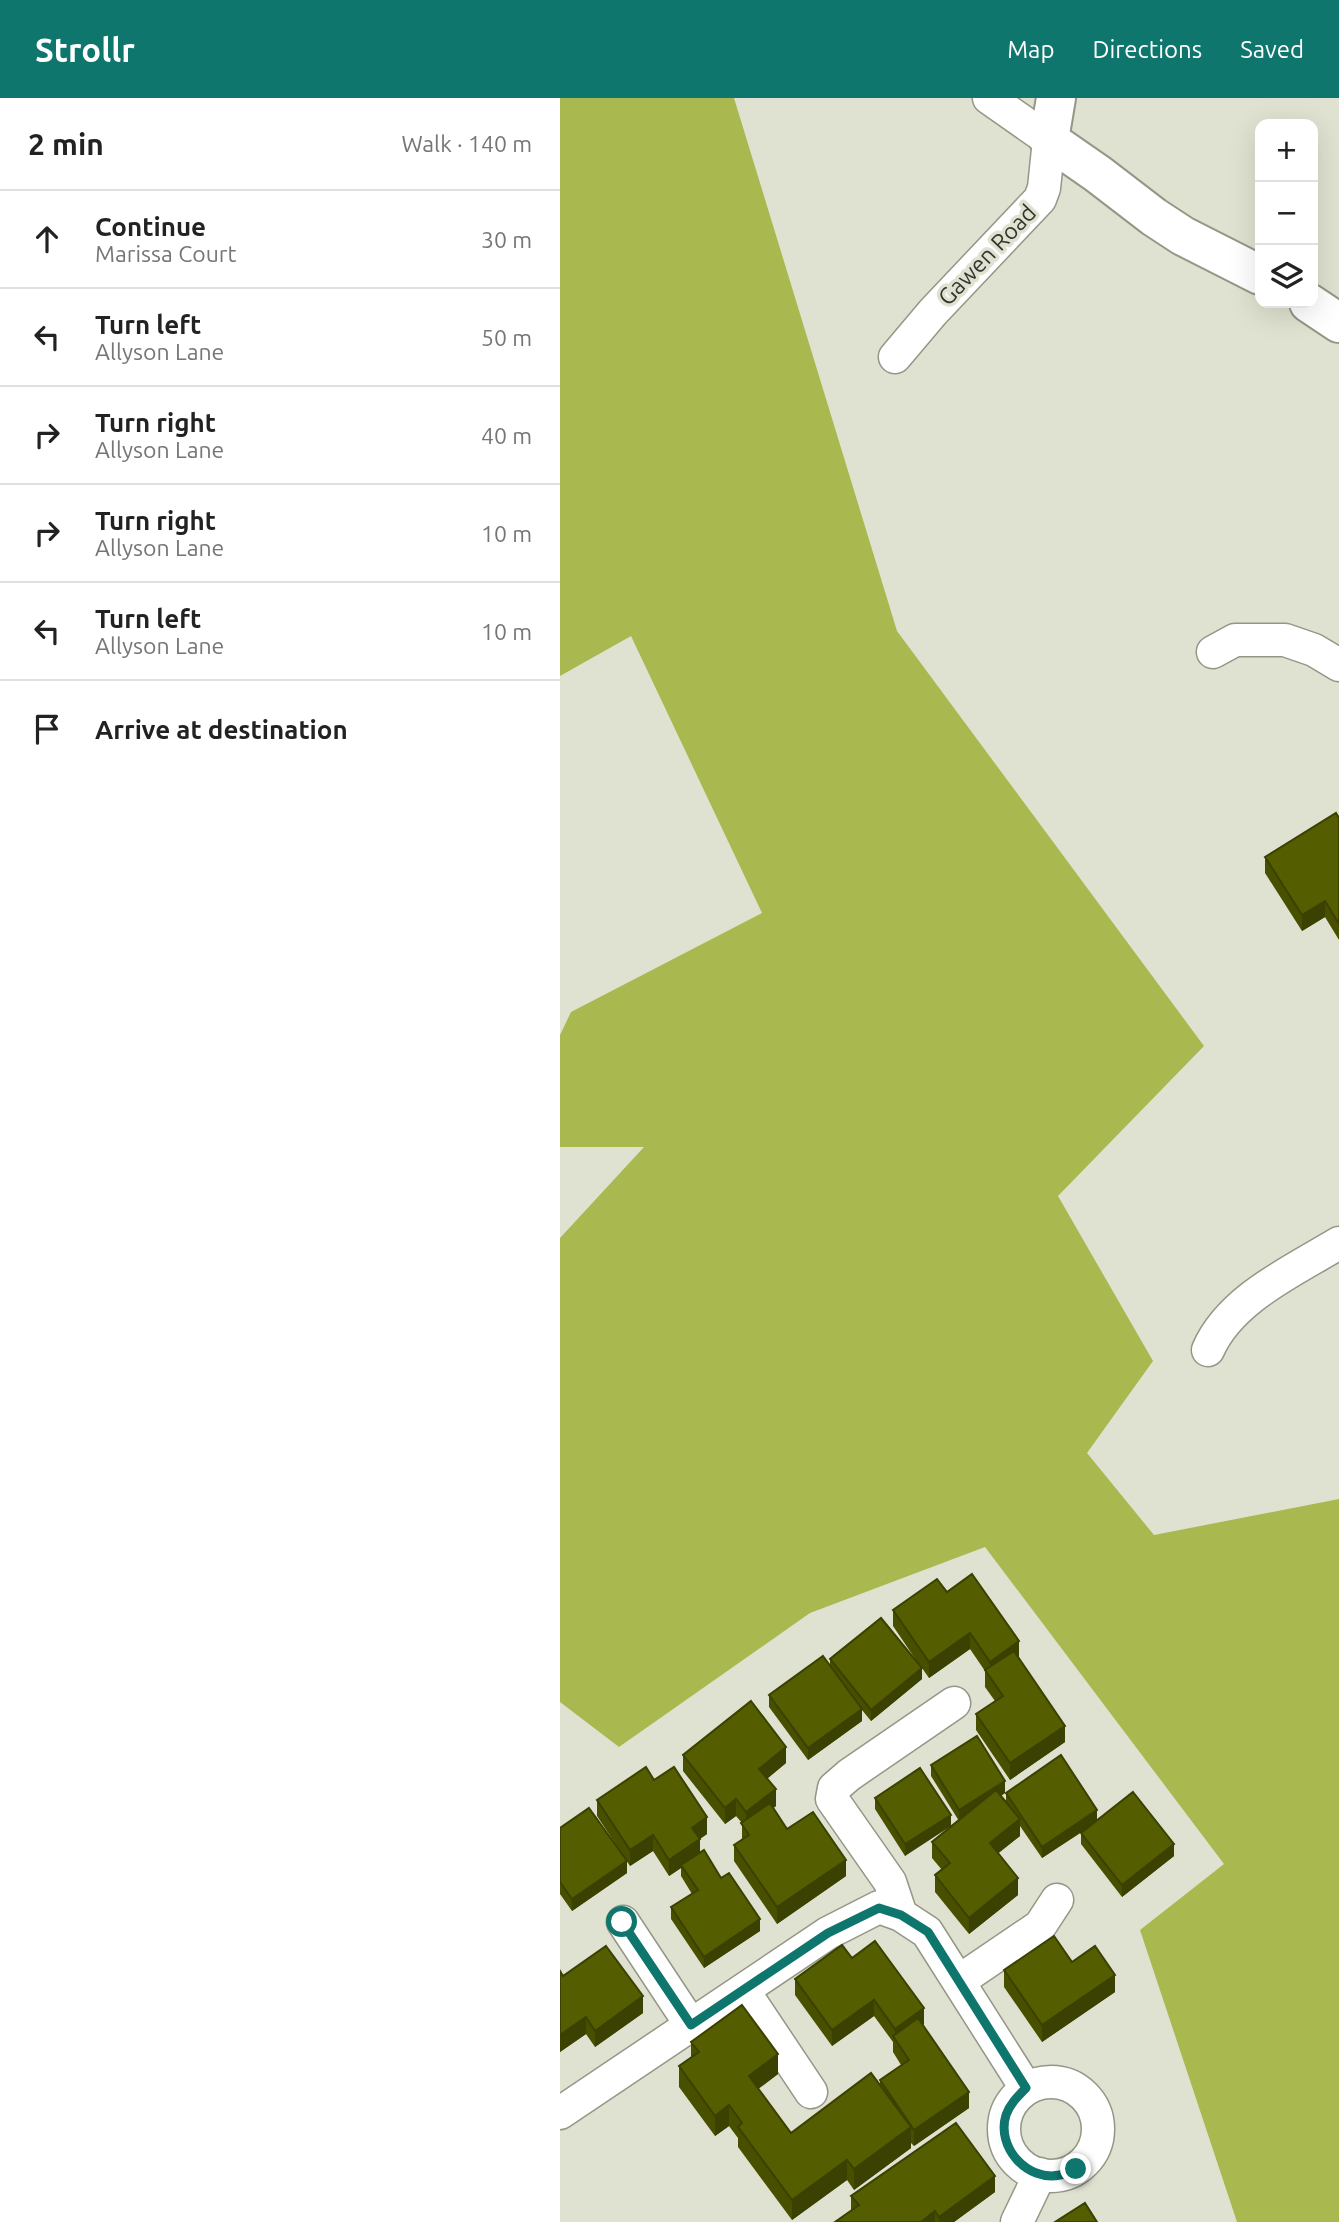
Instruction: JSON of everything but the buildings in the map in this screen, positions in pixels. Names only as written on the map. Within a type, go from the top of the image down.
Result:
[{"type":"street","points":[[989,98],[1174,229],[1255,272]]},
{"type":"street","points":[[1049,140],[1056,98]]},
{"type":"street","name":"Gawen Road","points":[[895,357],[933,312],[1040,199],[1044,188],[1049,140]]},
{"type":"street","points":[[1316,308],[1339,323]]},
{"type":"street","points":[[1213,652],[1235,640],[1285,640],[1314,650],[1339,665]]},
{"type":"street","points":[[1208,1350],[1229,1316],[1250,1298],[1339,1243]]},
{"type":"street","points":[[901,1915],[890,1882],[832,1799],[834,1788],[954,1703]]},
{"type":"street","points":[[959,1981],[1040,1926],[1056,1900]]},
{"type":"street","points":[[560,2113],[828,1933],[879,1908],[901,1915],[928,1932],[1026,2088]]},
{"type":"street","points":[[622,1922],[691,2025]]},
{"type":"street","points":[[743,1990],[811,2092]]},
{"type":"street","points":[[1043,2082],[1062,2082],[1078,2090],[1091,2104],[1098,2121],[1097,2139],[1090,2156],[1076,2169],[1059,2175],[1040,2175],[1024,2167],[1011,2154],[1005,2136],[1005,2118],[1013,2101],[1026,2088],[1043,2082]]},
{"type":"street","points":[[1017,2222],[1040,2175]]},
{"type":"green space","points":[[560,98],[734,98],[897,631],[1204,1046],[1058,1196],[1153,1361],[1087,1453],[1154,1535],[1339,1499],[1339,2222],[1237,2222],[1140,1930],[1224,1864],[985,1547],[810,1613],[619,1747],[560,1702],[560,1238],[644,1147],[560,1147],[560,1035],[571,1012],[762,913],[631,636],[560,676]]},
{"type":"route","points":[[622,1922],[691,2025],[828,1933],[879,1908],[901,1915],[928,1932],[1026,2088],[1013,2101],[1005,2118],[1005,2136],[1011,2154],[1024,2167],[1040,2175],[1059,2175],[1076,2169]]}]
